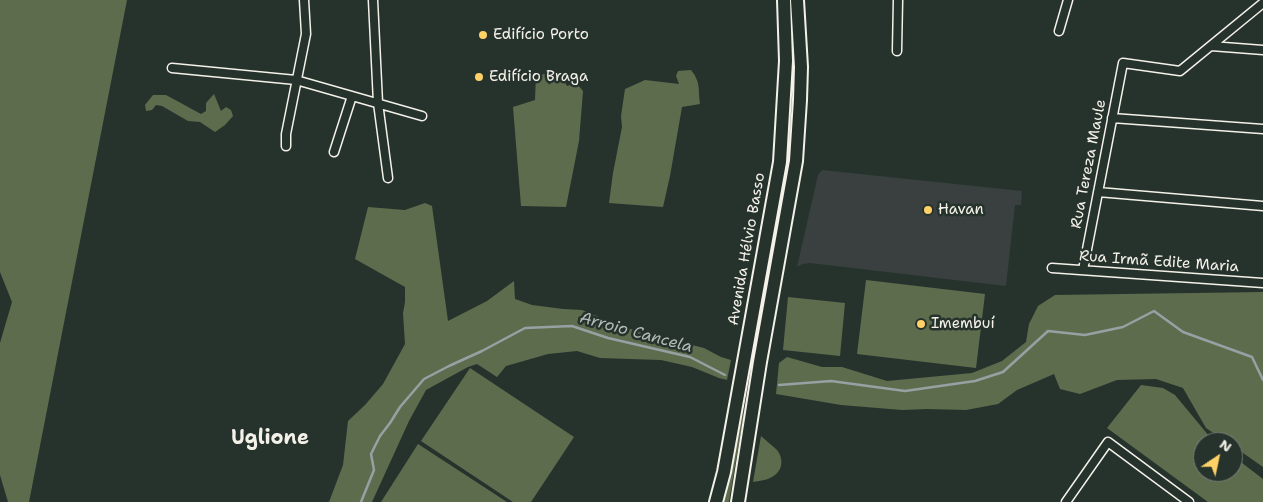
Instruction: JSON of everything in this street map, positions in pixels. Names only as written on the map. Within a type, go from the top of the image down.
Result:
[{"type":"main road","name":"Avenida Hélvio Basso","points":[[716,502],[725,466],[780,162],[786,61],[784,0]]},
{"type":"main road","points":[[738,502],[760,362],[796,161],[801,70],[797,0]]},
{"type":"street","points":[[286,146],[286,134],[306,34],[304,0]]},
{"type":"street","points":[[373,0],[378,103],[388,178]]},
{"type":"street","points":[[897,51],[898,0]]},
{"type":"street","points":[[1059,31],[1068,0]]},
{"type":"street","points":[[1211,46],[1263,3]]},
{"type":"street","points":[[1211,46],[1263,50]]},
{"type":"street","name":"Rua Tereza Maule","points":[[1083,270],[1123,63],[1180,71],[1211,46]]},
{"type":"street","points":[[172,68],[296,80],[422,116]]},
{"type":"street","points":[[334,152],[352,96]]},
{"type":"street","points":[[1112,118],[1263,130]]},
{"type":"street","points":[[1098,192],[1263,206]]},
{"type":"street","name":"Rua Irmã Edite Maria","points":[[1052,268],[1263,283]]},
{"type":"street","points":[[1066,502],[1108,442],[1190,502]]},
{"type":"shaded area","points":[[822,170],[1022,191],[1021,205],[1015,205],[1006,286],[810,263],[797,267],[818,175]]},
{"type":"green space","points":[[0,0],[127,0],[29,502],[8,502],[0,475],[0,343],[12,302],[0,272]]},
{"type":"green space","points":[[789,0],[791,0],[793,25],[793,75],[790,125],[777,238],[729,502],[724,502],[744,410],[774,247],[783,182]]},
{"type":"green space","points":[[691,70],[698,82],[700,104],[682,107],[663,207],[609,203],[622,127],[621,116],[625,89],[645,80],[679,84],[676,76],[678,71]]},
{"type":"green space","points":[[559,72],[567,86],[576,83],[583,91],[579,141],[566,207],[521,206],[513,107],[535,100],[536,75],[546,74],[549,85]]},
{"type":"green space","points":[[214,94],[221,111],[226,107],[231,110],[233,116],[215,132],[200,122],[188,121],[162,106],[156,105],[152,110],[146,111],[145,105],[153,95],[166,95],[201,114],[206,111],[206,103]]},
{"type":"green space","points":[[425,203],[432,206],[448,321],[487,301],[514,281],[515,299],[532,305],[582,310],[636,331],[704,348],[731,360],[727,380],[692,367],[661,360],[600,358],[577,351],[548,354],[506,366],[497,377],[477,364],[426,390],[409,421],[372,502],[329,502],[343,465],[348,421],[383,384],[405,344],[403,313],[405,287],[355,259],[368,207],[405,210]]},
{"type":"green space","name":"Imembuí","points":[[866,280],[985,294],[976,368],[857,354]]},
{"type":"green space","points":[[1263,292],[1263,467],[1243,453],[1243,432],[1212,432],[1206,428],[1183,388],[1156,379],[1117,380],[1080,394],[1060,389],[1054,374],[1017,390],[998,404],[966,410],[902,410],[841,405],[776,394],[779,363],[787,357],[822,367],[842,367],[887,381],[972,373],[1002,361],[1026,342],[1029,324],[1038,306],[1055,295]]},
{"type":"green space","points":[[788,297],[845,303],[840,356],[783,350]]},
{"type":"green space","points":[[470,368],[574,437],[531,502],[513,502],[421,441]]},
{"type":"green space","points":[[1141,385],[1163,388],[1175,395],[1206,432],[1193,432],[1193,482],[1243,482],[1243,464],[1263,479],[1263,502],[1208,502],[1107,428]]},
{"type":"green space","points":[[761,436],[777,450],[781,457],[781,465],[778,472],[772,477],[753,482]]},
{"type":"green space","points":[[418,444],[507,502],[381,502]]},
{"type":"waterway","name":"Arroio Cancela","points":[[779,385],[831,381],[905,391],[975,381],[1003,372],[1048,331],[1085,335],[1123,327],[1154,311],[1183,332],[1252,357],[1263,380]]},
{"type":"waterway","name":"Arroio Cancela","points":[[361,502],[374,470],[371,454],[380,436],[400,407],[424,379],[525,328],[572,326],[608,338],[690,357],[725,375]]},
{"type":"place","name":"Edifício Porto","points":[[483,35]]},
{"type":"place","name":"Edifício Braga","points":[[479,77]]},
{"type":"place","name":"Havan","points":[[928,210]]},
{"type":"place","name":"Imembuí","points":[[921,324]]},
{"type":"district","name":"Uglione","points":[[270,439]]}]
